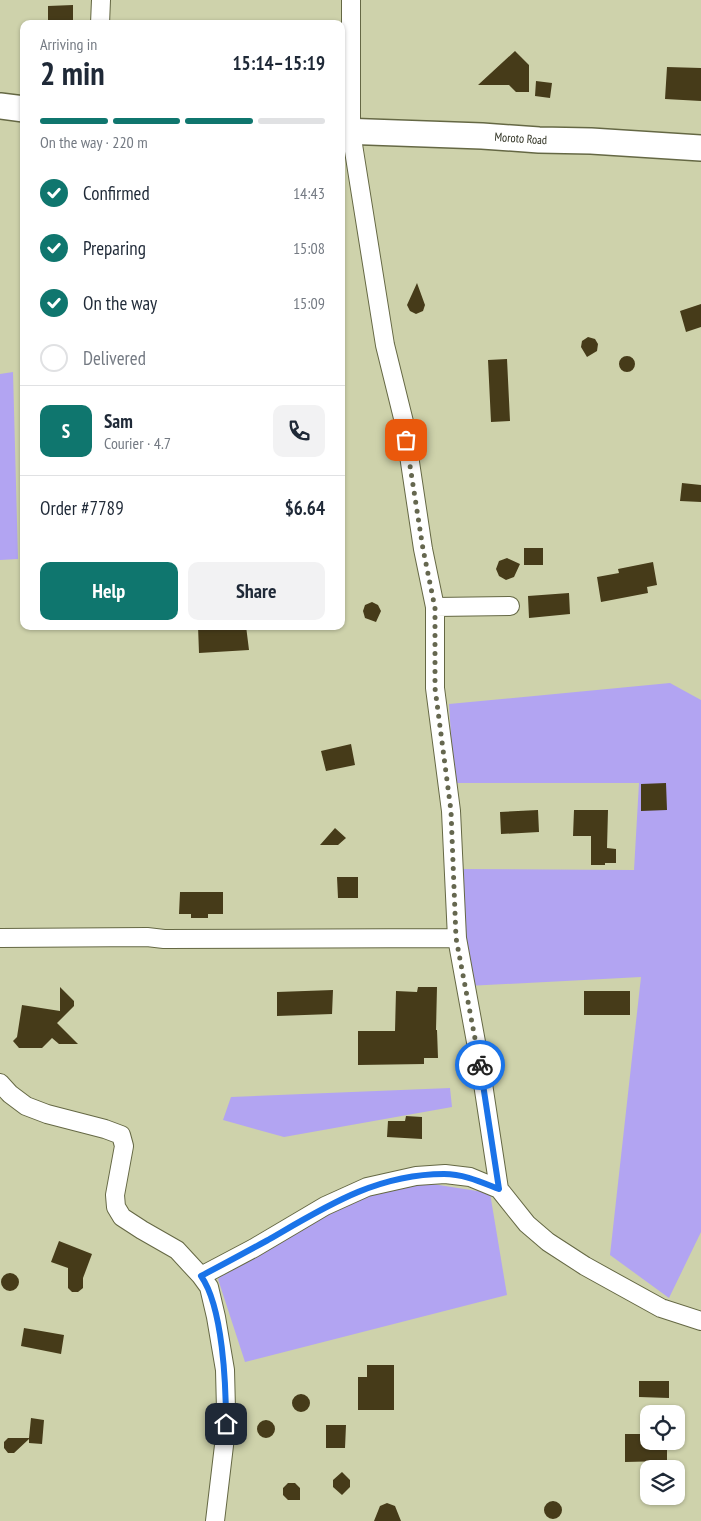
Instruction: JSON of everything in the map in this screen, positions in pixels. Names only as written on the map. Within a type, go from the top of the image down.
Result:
[{"type":"main road","points":[[0,106],[20,108]]},
{"type":"main road","name":"Moroto Road","points":[[346,132],[482,136],[701,148]]},
{"type":"street","points":[[100,20],[101,0]]},
{"type":"street","points":[[350,0],[346,132],[385,345],[404,422],[423,549],[435,608],[435,688],[451,811],[456,938],[480,1064],[499,1189]]},
{"type":"street","points":[[435,608],[510,606]]},
{"type":"street","points":[[0,938],[146,937],[164,940],[456,938]]},
{"type":"street","points":[[0,1083],[10,1094],[26,1106],[47,1114],[121,1135],[124,1146],[115,1196],[116,1207],[122,1217],[177,1250],[209,1287],[216,1317],[224,1370],[225,1437],[215,1521]]},
{"type":"street","points":[[201,1276],[254,1248],[325,1206],[367,1187],[416,1176],[445,1174],[470,1177],[499,1189],[528,1224],[548,1242],[585,1266],[661,1308],[701,1321]]},
{"type":"shaded area","points":[[13,372],[18,559],[0,560],[0,374]]},
{"type":"shaded area","points":[[670,683],[701,700],[701,1232],[669,1298],[610,1255],[641,977],[467,986],[457,869],[634,870],[639,783],[454,783],[449,704]]},
{"type":"shaded area","points":[[450,1088],[452,1107],[284,1137],[223,1120],[231,1097]]},
{"type":"shaded area","points":[[394,1178],[490,1193],[507,1295],[245,1362],[218,1279],[265,1232]]},
{"type":"building","points":[[73,5],[73,20],[48,20],[48,6]]},
{"type":"building","points":[[515,51],[529,65],[529,92],[516,92],[509,85],[478,85]]},
{"type":"building","points":[[667,67],[701,68],[701,101],[665,99]]},
{"type":"building","points":[[536,81],[552,83],[550,98],[535,96]]},
{"type":"building","points":[[417,283],[425,305],[423,311],[416,314],[410,311],[407,305]]},
{"type":"building","points":[[701,304],[701,327],[686,332],[680,311]]},
{"type":"building","points":[[588,337],[595,339],[598,344],[597,351],[587,357],[581,347],[582,341]]},
{"type":"building","points":[[624,356],[630,356],[635,361],[633,370],[624,372],[619,367],[619,361]]},
{"type":"building","points":[[507,359],[510,421],[491,422],[488,360]]},
{"type":"building","points":[[682,483],[701,485],[701,502],[680,501]]},
{"type":"building","points":[[524,548],[543,548],[543,565],[524,565]]},
{"type":"building","points":[[507,558],[520,564],[514,577],[506,580],[499,576],[496,569],[499,561]]},
{"type":"building","points":[[653,562],[657,585],[647,587],[648,593],[601,602],[597,577],[619,573],[618,569]]},
{"type":"building","points":[[569,593],[570,614],[529,618],[528,596]]},
{"type":"building","points":[[372,602],[378,605],[381,611],[376,622],[365,618],[363,611],[365,605]]},
{"type":"building","points":[[198,630],[246,630],[249,650],[199,653]]},
{"type":"building","points":[[351,744],[355,765],[326,771],[321,751]]},
{"type":"building","points":[[666,783],[667,810],[641,811],[641,784]]},
{"type":"building","points":[[538,810],[539,832],[501,834],[500,812]]},
{"type":"building","points":[[574,810],[608,810],[607,848],[616,849],[616,863],[591,865],[591,836],[573,836]]},
{"type":"building","points":[[335,828],[346,838],[338,845],[320,845]]},
{"type":"building","points":[[337,877],[358,877],[358,898],[338,898]]},
{"type":"building","points":[[180,892],[223,892],[223,914],[208,914],[208,918],[191,918],[191,914],[179,914]]},
{"type":"building","points":[[60,987],[74,1001],[74,1006],[57,1023],[78,1044],[59,1044],[52,1038],[42,1048],[19,1048],[13,1041],[17,1037],[22,1005],[60,1011]]},
{"type":"building","points":[[418,987],[437,987],[436,1030],[438,1058],[424,1058],[424,1064],[358,1065],[358,1031],[395,1031],[396,991],[417,992]]},
{"type":"building","points":[[333,990],[332,1014],[277,1016],[277,992]]},
{"type":"building","points":[[584,991],[630,991],[630,1015],[584,1015]]},
{"type":"building","points":[[406,1116],[422,1117],[422,1139],[387,1137],[388,1121],[405,1121]]},
{"type":"building","points":[[59,1241],[92,1254],[83,1278],[83,1288],[78,1292],[72,1292],[68,1288],[68,1268],[51,1262]]},
{"type":"building","points":[[6,1273],[14,1273],[19,1278],[17,1289],[6,1291],[1,1286],[1,1278]]},
{"type":"building","points":[[24,1328],[64,1335],[61,1354],[21,1346]]},
{"type":"building","points":[[367,1365],[394,1365],[394,1410],[358,1410],[358,1377],[367,1377]]},
{"type":"building","points":[[639,1381],[669,1381],[669,1398],[639,1397]]},
{"type":"building","points":[[301,1394],[307,1397],[310,1403],[307,1409],[301,1412],[295,1409],[292,1403],[295,1397]]},
{"type":"building","points":[[31,1418],[44,1420],[42,1444],[29,1443],[29,1439],[14,1453],[8,1453],[4,1448],[4,1442],[8,1438],[29,1438]]},
{"type":"building","points":[[266,1420],[272,1423],[275,1429],[272,1435],[266,1438],[260,1435],[257,1429],[260,1423]]},
{"type":"building","points":[[326,1425],[346,1425],[345,1448],[326,1448]]},
{"type":"building","points":[[625,1434],[640,1434],[640,1450],[667,1450],[667,1460],[625,1462]]},
{"type":"building","points":[[342,1472],[350,1480],[350,1487],[342,1495],[333,1487],[333,1480]]},
{"type":"building","points":[[288,1483],[295,1483],[300,1488],[300,1500],[288,1500],[283,1495],[283,1488]]},
{"type":"building","points":[[553,1501],[559,1504],[562,1510],[559,1516],[553,1519],[547,1516],[544,1510],[547,1504]]},
{"type":"building","points":[[387,1503],[395,1506],[401,1521],[374,1521],[380,1506]]},
{"type":"way so far","points":[[406,440],[423,549],[435,608],[435,688],[451,811],[456,938],[480,1065]]},
{"type":"route","points":[[226,1424],[224,1370],[216,1317],[209,1287],[201,1276],[254,1248],[325,1206],[367,1187],[416,1176],[445,1174],[470,1177],[499,1189],[480,1065]]}]
